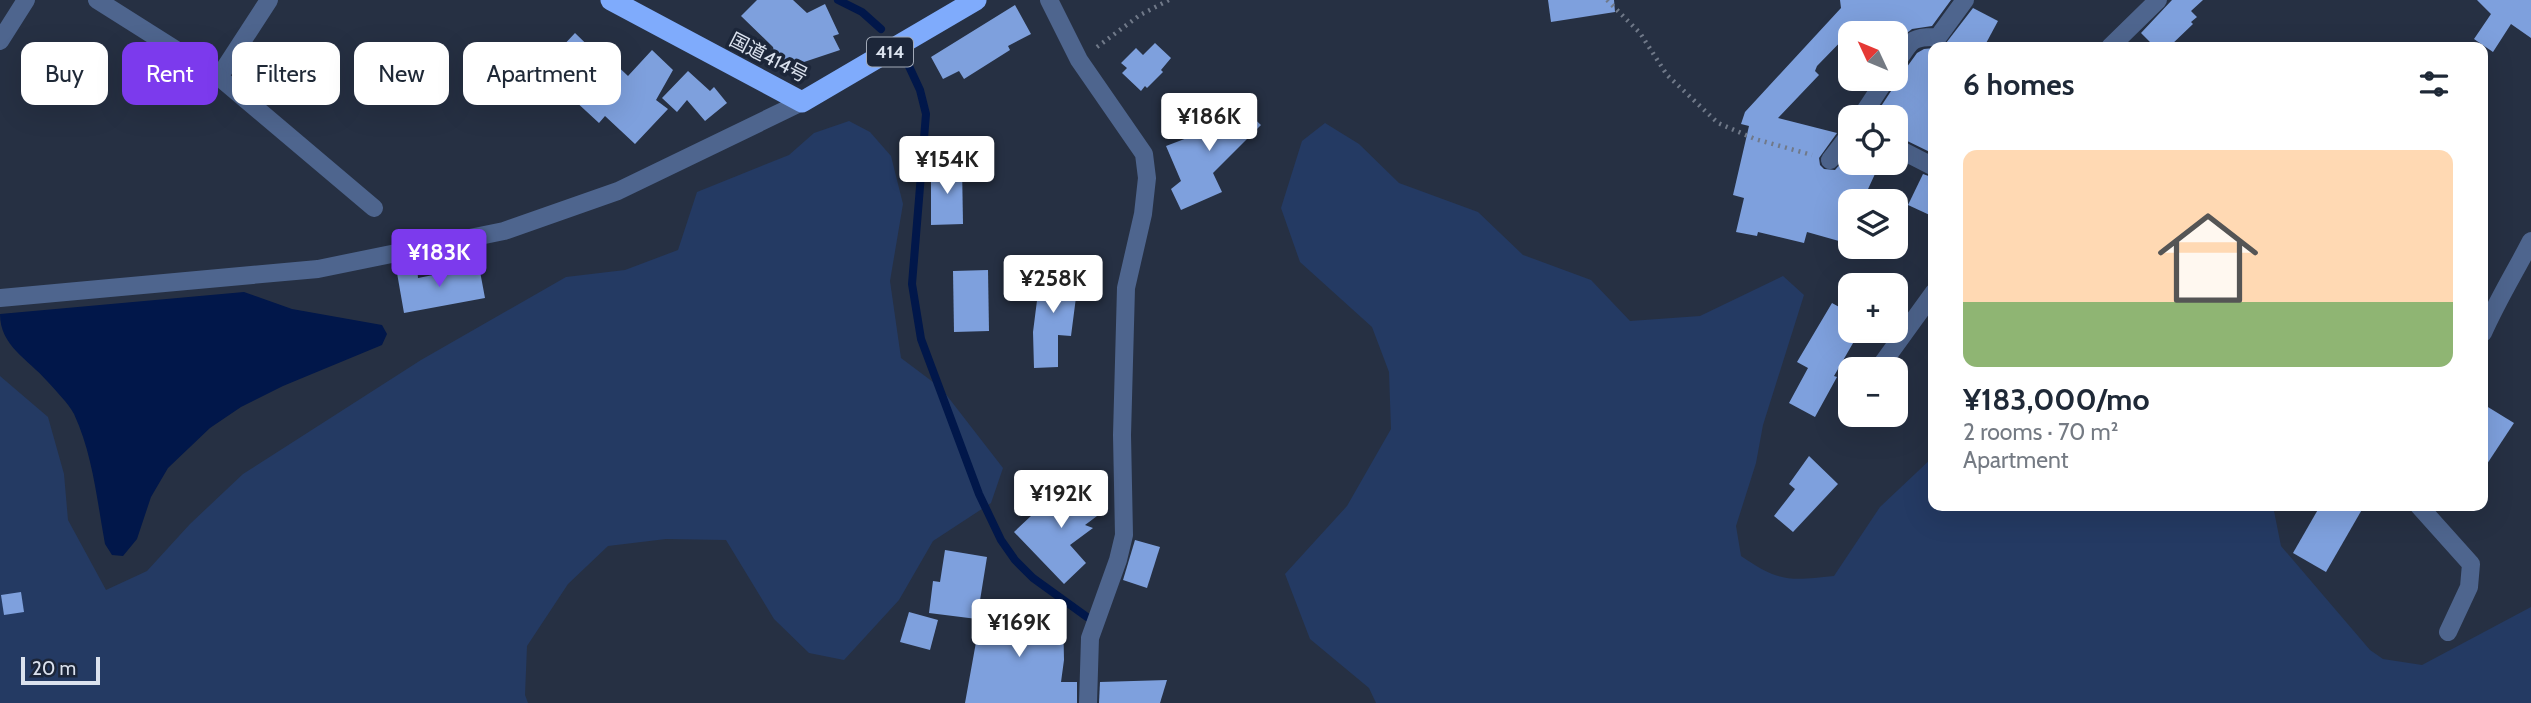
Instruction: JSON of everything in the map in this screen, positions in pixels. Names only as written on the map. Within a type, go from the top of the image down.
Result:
[{"type":"highway","name":"国道414号","points":[[611,0],[802,102],[976,0]]},
{"type":"street","points":[[0,41],[26,0]]},
{"type":"street","points":[[97,0],[219,77],[374,208]]},
{"type":"street","points":[[219,77],[269,0]]},
{"type":"street","points":[[1049,0],[1079,60],[1144,154],[1147,178],[1143,214],[1126,288],[1122,435],[1124,535],[1118,560],[1090,638],[1088,703]]},
{"type":"street","points":[[1908,46],[1918,37],[1938,37],[1965,0]]},
{"type":"street","points":[[2115,42],[2158,0]]},
{"type":"street","points":[[0,298],[318,269],[504,231],[618,191],[802,102]]},
{"type":"street","points":[[1830,160],[1838,150]]},
{"type":"street","points":[[1908,154],[1928,164]]},
{"type":"street","points":[[2488,322],[2531,241]]},
{"type":"street","points":[[1887,357],[1928,300]]},
{"type":"street","points":[[2423,511],[2471,564],[2469,587],[2448,632]]},
{"type":"path","points":[[1079,60],[1140,15],[1169,0]]},
{"type":"path","points":[[1607,0],[1640,33],[1667,75],[1718,123],[1755,139],[1830,160]]},
{"type":"shaded area","points":[[849,121],[870,132],[891,156],[903,204],[890,281],[901,358],[941,388],[1003,468],[991,503],[933,541],[899,600],[844,660],[809,653],[774,619],[726,540],[666,539],[608,546],[568,584],[527,646],[525,695],[528,703],[0,703],[0,376],[48,417],[64,474],[68,520],[106,590],[147,571],[190,524],[243,474],[421,360],[566,277],[625,270],[678,250],[697,192],[789,155],[814,133]]},
{"type":"shaded area","points":[[1325,123],[1359,144],[1399,183],[1478,212],[1523,255],[1591,280],[1630,321],[1700,316],[1783,276],[1804,295],[1763,425],[1756,463],[1736,526],[1741,556],[1765,571],[1795,579],[1834,576],[1880,507],[1928,462],[1928,511],[2274,511],[2281,546],[2370,650],[2383,659],[2422,665],[2531,607],[2531,703],[1376,703],[1369,688],[1310,639],[1285,574],[1347,506],[1391,429],[1389,372],[1372,327],[1300,262],[1281,208],[1302,141]]},
{"type":"shaded area","points":[[244,292],[292,309],[382,325],[387,334],[382,345],[283,386],[241,407],[210,428],[168,468],[151,497],[137,539],[123,556],[112,555],[105,544],[90,462],[74,414],[40,373],[10,343],[1,325],[0,314]]},
{"type":"building","points":[[757,0],[793,0],[807,13],[825,4],[839,34],[833,36],[840,50],[804,62],[776,59],[773,47],[741,16]]},
{"type":"building","points":[[1548,0],[1614,0],[1615,12],[1551,22]]},
{"type":"building","points":[[1840,0],[1951,0],[1932,26],[1908,32],[1908,21],[1838,21],[1838,44],[1817,66],[1815,71],[1819,75],[1778,118],[1837,133],[1819,158],[1824,169],[1835,170],[1838,167],[1838,175],[1874,175],[1868,189],[1838,189],[1838,241],[1807,232],[1804,243],[1758,232],[1757,236],[1736,232],[1744,198],[1733,195],[1749,126],[1741,124],[1745,112],[1841,8]]},
{"type":"building","points":[[2172,0],[2203,0],[2191,11],[2197,17],[2191,22],[2193,24],[2174,42],[2150,42],[2141,33]]},
{"type":"building","points":[[2477,0],[2531,0],[2531,38],[2511,24],[2493,52],[2488,49],[2488,42],[2474,39],[2491,14]]},
{"type":"building","points":[[1015,5],[1031,34],[1008,46],[1010,50],[964,79],[959,71],[943,79],[931,57]]},
{"type":"building","points":[[1973,8],[1998,21],[1987,42],[1947,42]]},
{"type":"building","points":[[575,33],[584,42],[567,42]]},
{"type":"building","points":[[1155,43],[1171,58],[1161,70],[1163,72],[1141,91],[1122,73],[1127,68],[1121,63],[1136,48],[1143,55]]},
{"type":"building","points":[[1928,49],[1928,151],[1908,141],[1908,105],[1882,105],[1891,91],[1908,91],[1908,65],[1917,53]]},
{"type":"building","points":[[652,50],[673,70],[656,100],[668,109],[635,144],[605,116],[599,123],[580,105],[621,105],[621,69],[628,76]]},
{"type":"building","points":[[688,71],[710,91],[714,87],[727,103],[705,121],[687,100],[677,112],[662,98]]},
{"type":"building","points":[[1231,97],[1261,125],[1213,173],[1222,192],[1181,210],[1171,189],[1181,181],[1166,146],[1195,135]]},
{"type":"building","points":[[962,166],[963,224],[931,225],[931,167]]},
{"type":"building","points":[[1923,174],[1928,176],[1928,214],[1908,205]]},
{"type":"building","points":[[479,266],[485,298],[404,313],[397,273],[417,267],[418,278]]},
{"type":"building","points":[[1041,269],[1079,274],[1071,336],[1058,335],[1058,367],[1034,368],[1033,332]]},
{"type":"building","points":[[988,270],[989,331],[954,332],[953,271]]},
{"type":"building","points":[[1832,303],[1838,306],[1838,343],[1853,343],[1845,357],[1838,357],[1838,369],[1834,376],[1837,377],[1815,417],[1789,403],[1808,368],[1797,362]]},
{"type":"building","points":[[2488,407],[2514,423],[2488,462]]},
{"type":"building","points":[[1809,456],[1838,484],[1793,532],[1774,516],[1795,489],[1789,484]]},
{"type":"building","points":[[1081,480],[1105,510],[1085,525],[1093,528],[1070,545],[1086,563],[1064,584],[1014,532],[1032,515]]},
{"type":"building","points":[[2317,511],[2361,511],[2326,572],[2293,553]]},
{"type":"building","points":[[1135,540],[1160,547],[1147,588],[1123,580]]},
{"type":"building","points":[[945,550],[987,557],[977,619],[929,613],[933,581],[940,582]]},
{"type":"building","points":[[21,592],[24,612],[4,615],[1,595]]},
{"type":"building","points":[[982,609],[1037,609],[1031,614],[1063,614],[1064,660],[1061,682],[1077,682],[1077,703],[965,703]]},
{"type":"building","points":[[909,612],[938,620],[930,650],[900,642]]},
{"type":"building","points":[[1167,680],[1160,703],[1099,703],[1100,682]]},
{"type":"waterway","points":[[838,0],[862,12],[881,29]]},
{"type":"waterway","points":[[907,62],[920,90],[926,114],[912,284],[921,339],[979,494],[1001,540],[1015,560],[1033,578],[1087,617]]}]
